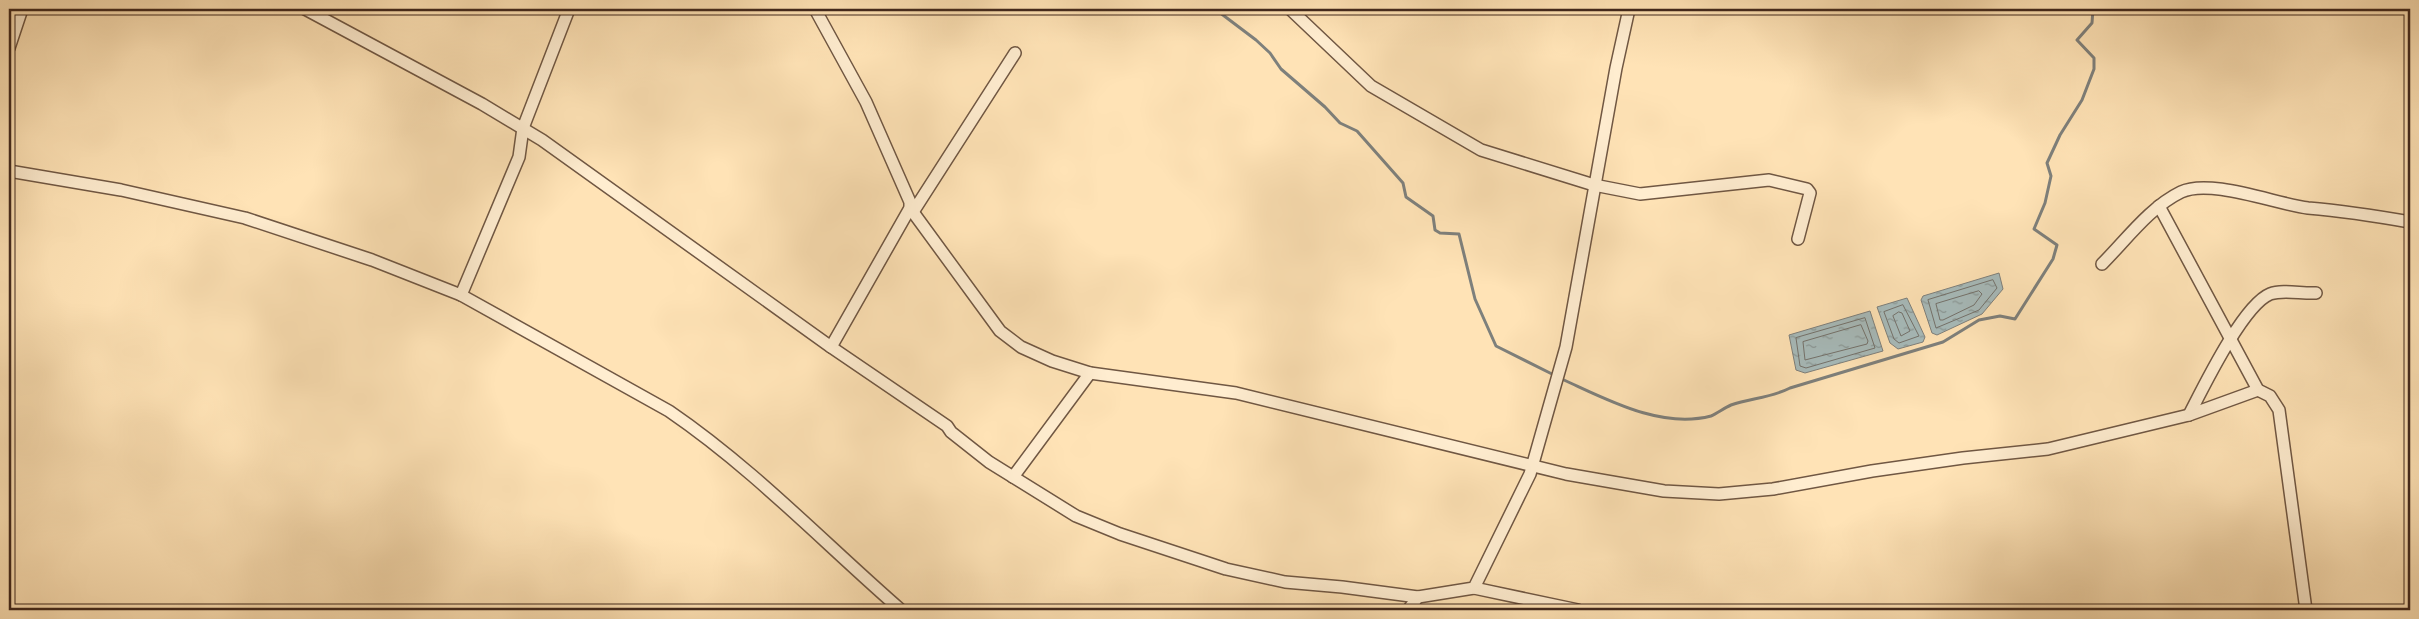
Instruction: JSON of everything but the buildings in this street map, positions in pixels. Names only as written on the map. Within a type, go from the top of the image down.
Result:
[{"type":"street","points":[[9,48],[22,9]]},
{"type":"street","points":[[305,9],[474,99],[523,128],[662,224],[831,347],[947,426],[951,432],[989,462],[1076,516],[1120,534],[1226,569],[1285,582],[1418,597],[1474,588],[1578,610]]},
{"type":"street","points":[[461,295],[519,157],[523,128],[569,9]]},
{"type":"street","points":[[815,9],[866,102],[910,202],[911,210],[1000,331],[1021,347],[1052,361],[1090,373],[1236,393],[1533,464],[1566,474],[1664,491],[1719,494],[1773,489],[1872,471],[1963,458],[2048,450],[2188,415],[2258,390]]},
{"type":"street","points":[[1290,9],[1371,86],[1481,150],[1594,185],[1647,195],[1769,180],[1807,189],[1810,194],[1798,239]]},
{"type":"street","points":[[1474,588],[1530,474],[1566,347],[1594,185],[1629,9]]},
{"type":"street","points":[[831,347],[911,210],[1015,53]]},
{"type":"street","points":[[9,171],[121,190],[245,218],[334,246],[461,295],[669,411],[688,424],[776,496],[902,610]]},
{"type":"street","points":[[2102,264],[2159,206],[2182,191],[2204,188],[2308,208],[2327,208],[2410,222]]},
{"type":"street","points":[[2159,206],[2258,390],[2270,396],[2279,410],[2306,610]]},
{"type":"street","points":[[2188,415],[2231,337],[2262,299],[2271,294],[2316,293]]},
{"type":"street","points":[[1013,477],[1090,373]]},
{"type":"street","points":[[1408,610],[1418,597]]},
{"type":"water","points":[[1999,273],[2003,289],[1982,314],[1937,335],[1932,333],[1921,300],[1923,296]]},
{"type":"water","points":[[1907,298],[1925,337],[1923,342],[1898,349],[1890,343],[1877,307]]},
{"type":"water","points":[[1870,311],[1883,351],[1805,373],[1796,370],[1789,335]]},
{"type":"waterway","points":[[1215,9],[1256,40],[1270,53],[1281,69],[1325,107],[1340,123],[1357,131],[1403,183],[1406,197],[1433,216],[1435,230],[1440,233],[1459,234],[1475,299],[1496,346],[1554,375]]},
{"type":"waterway","points":[[1564,380],[1617,404],[1654,416],[1692,419],[1711,416],[1731,405],[1776,394],[1790,388],[1943,342],[1979,320],[2000,316],[2015,319],[2053,259],[2057,245],[2034,229],[2045,203],[2051,176],[2047,163],[2060,135],[2082,100],[2094,69],[2094,58],[2077,40],[2092,23],[2093,9]]}]
